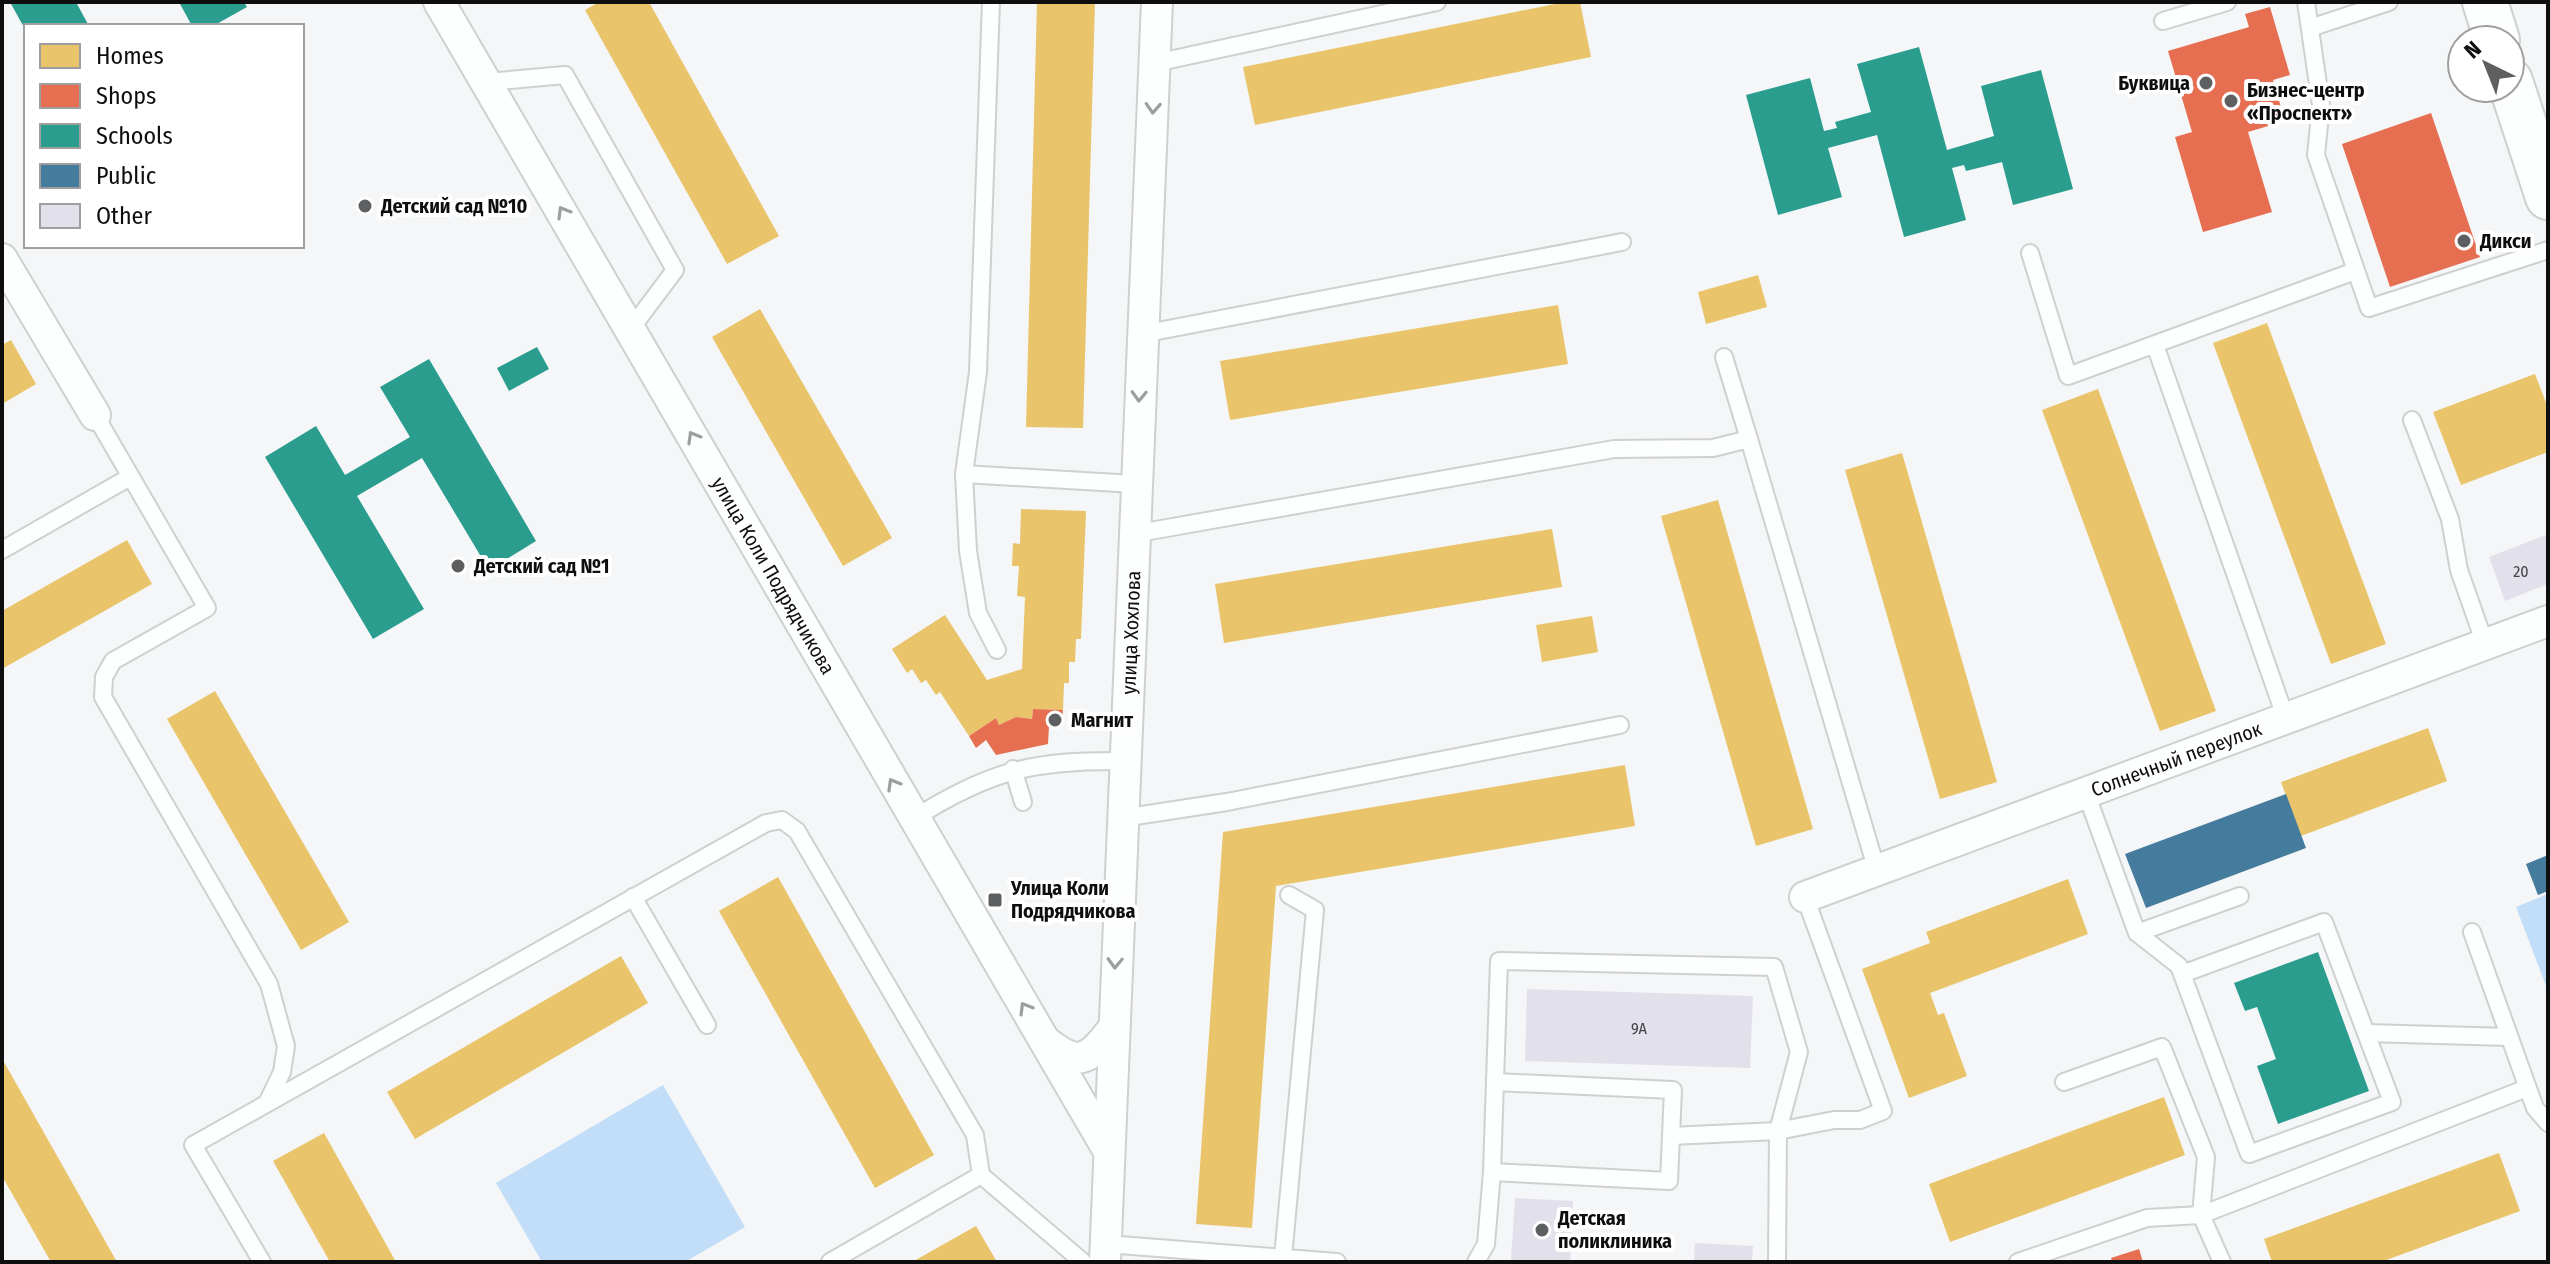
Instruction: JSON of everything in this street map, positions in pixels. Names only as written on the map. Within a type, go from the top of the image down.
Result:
[{"type":"main road","points":[[2485,2],[2492,24]]},
{"type":"main road","points":[[2521,104],[2539,140],[2548,197]]},
{"type":"street","name":"улица Коли Подрядчикова","points":[[439,2],[1107,1148]]},
{"type":"street","name":"улица Хохлова","points":[[1106,1253],[1107,1148],[1157,2]]},
{"type":"street","points":[[3,265],[95,415]]},
{"type":"street","name":"Солнечный переулок","points":[[1805,897],[2548,621]]},
{"type":"street","points":[[1045,1041],[1071,1059],[1084,1058],[1093,1053],[1112,1030]]},
{"type":"lane","points":[[991,2],[978,372],[964,474],[968,551],[978,613],[997,650]]},
{"type":"lane","points":[[1155,63],[1437,2]]},
{"type":"lane","points":[[2163,21],[2227,2]]},
{"type":"lane","points":[[2306,2],[2313,27],[2321,105],[2316,155],[2369,308],[2548,250]]},
{"type":"lane","points":[[2313,27],[2389,2]]},
{"type":"lane","points":[[487,82],[565,75],[675,270],[630,330]]},
{"type":"lane","points":[[1142,334],[1622,242]]},
{"type":"lane","points":[[2030,253],[2068,376],[2355,271]]},
{"type":"lane","points":[[2155,345],[2286,719]]},
{"type":"lane","points":[[1724,357],[1877,871]]},
{"type":"lane","points":[[95,415],[207,608],[113,661],[104,677],[103,697],[269,984],[286,1046],[282,1072],[267,1103]]},
{"type":"lane","points":[[2412,420],[2450,519],[2459,570],[2485,644]]},
{"type":"lane","points":[[1133,534],[1614,449],[1713,448],[1749,439]]},
{"type":"lane","points":[[964,474],[1135,484]]},
{"type":"lane","points":[[2,550],[130,477]]},
{"type":"lane","points":[[1122,818],[1227,802],[1620,725]]},
{"type":"lane","points":[[913,819],[953,793],[1013,769],[1073,760],[1124,761]]},
{"type":"lane","points":[[1013,769],[1023,802]]},
{"type":"lane","points":[[2086,793],[2137,933],[2179,966],[2249,1154],[2392,1102],[2324,922],[2182,974]]},
{"type":"lane","points":[[262,1262],[193,1145],[766,823],[782,820],[797,831],[975,1135],[981,1175],[1083,1262]]},
{"type":"lane","points":[[1283,1257],[1315,910],[1289,895]]},
{"type":"lane","points":[[2137,933],[2240,896]]},
{"type":"lane","points":[[633,897],[707,1025]]},
{"type":"lane","points":[[1671,1136],[1778,1131],[1834,1120],[1860,1120],[1883,1111],[1805,897]]},
{"type":"lane","points":[[2472,932],[2527,1088],[2535,1108],[2548,1123]]},
{"type":"lane","points":[[1476,1262],[1486,1244],[1492,1172],[1499,961],[1774,967],[1799,1052],[1778,1131],[1777,1262]]},
{"type":"lane","points":[[2366,1033],[2509,1037]]},
{"type":"lane","points":[[2064,1082],[2162,1047],[2206,1157],[2201,1215],[2222,1262]]},
{"type":"lane","points":[[1492,1172],[1669,1181],[1673,1090],[1495,1082]]},
{"type":"lane","points":[[2018,1262],[2147,1218],[2201,1215],[2527,1088]]},
{"type":"lane","points":[[830,1262],[981,1175]]},
{"type":"lane","points":[[1106,1253],[1283,1257],[1337,1262]]},
{"type":"shaded area","points":[[2548,894],[2548,991],[2516,907]]},
{"type":"shaded area","points":[[663,1085],[745,1227],[685,1262],[542,1262],[496,1183]]},
{"type":"building: Homes","points":[[599,2],[649,2],[779,236],[727,264],[585,10]]},
{"type":"building: Homes","points":[[1037,2],[1095,2],[1083,428],[1026,427]]},
{"type":"building: Homes","points":[[1565,2],[1580,2],[1591,57],[1255,125],[1243,67]]},
{"type":"building: Homes","points":[[1758,275],[1767,307],[1706,324],[1698,292]]},
{"type":"building: Homes","points":[[1558,305],[1568,364],[1230,420],[1220,361]]},
{"type":"building: Homes","points":[[760,309],[892,538],[843,566],[712,337]]},
{"type":"building: Homes","points":[[2267,323],[2386,644],[2331,664],[2213,343]]},
{"type":"building: Homes","points":[[11,340],[36,384],[2,404],[2,345]]},
{"type":"building: Homes","points":[[2535,374],[2548,408],[2548,452],[2461,485],[2433,412]]},
{"type":"building: Homes","points":[[2098,389],[2216,711],[2160,731],[2042,410]]},
{"type":"building: Homes","points":[[1902,453],[1997,782],[1940,799],[1845,470]]},
{"type":"building: Homes","points":[[1718,500],[1813,829],[1756,846],[1661,516]]},
{"type":"building: Homes","points":[[1021,509],[1086,511],[1081,639],[1076,639],[1075,662],[1069,662],[1069,683],[1064,683],[1063,710],[1033,709],[1032,719],[1016,717],[999,725],[996,718],[969,736],[940,692],[936,695],[926,680],[921,683],[912,669],[907,673],[892,649],[945,615],[987,680],[1022,669],[1025,597],[1017,596],[1019,566],[1012,566],[1013,543],[1020,544]]},
{"type":"building: Homes","points":[[1552,529],[1562,587],[1224,643],[1215,584]]},
{"type":"building: Homes","points":[[127,540],[152,584],[2,669],[2,611]]},
{"type":"building: Homes","points":[[1592,616],[1598,652],[1542,662],[1536,625]]},
{"type":"building: Homes","points":[[215,691],[349,922],[301,950],[167,719]]},
{"type":"building: Homes","points":[[2428,728],[2447,781],[2301,836],[2281,782]]},
{"type":"building: Homes","points":[[1625,765],[1635,826],[1276,886],[1252,1228],[1196,1224],[1223,832]]},
{"type":"building: Homes","points":[[778,877],[934,1155],[875,1188],[719,911]]},
{"type":"building: Homes","points":[[2068,879],[2088,934],[1930,993],[1938,1015],[1944,1013],[1967,1076],[1909,1098],[1862,969],[1930,943],[1926,932]]},
{"type":"building: Homes","points":[[621,956],[648,1003],[415,1139],[387,1092]]},
{"type":"building: Homes","points":[[4,1062],[117,1262],[51,1262],[2,1176]]},
{"type":"building: Homes","points":[[2164,1097],[2185,1155],[1950,1242],[1929,1184]]},
{"type":"building: Homes","points":[[324,1133],[396,1262],[330,1262],[273,1161]]},
{"type":"building: Homes","points":[[2499,1153],[2520,1211],[2381,1262],[2272,1262],[2264,1239]]},
{"type":"building: Homes","points":[[976,1226],[997,1262],[912,1262]]},
{"type":"building: Shops","name":"Бизнес-центр «Проспект»","points":[[2270,7],[2290,75],[2273,80],[2285,121],[2248,132],[2272,212],[2203,232],[2175,137],[2192,132],[2168,51],[2249,27],[2245,14]]},
{"type":"building: Shops","points":[[2431,113],[2480,257],[2390,287],[2342,144]]},
{"type":"building: Shops","points":[[1033,709],[1063,710],[1061,726],[1049,726],[1048,744],[996,755],[986,740],[976,748],[969,736],[996,718],[999,725],[1016,717],[1032,719]]},
{"type":"building: Shops","points":[[2139,1249],[2143,1262],[2112,1262],[2111,1258]]},
{"type":"building: Schools","points":[[10,2],[76,2],[88,24],[24,24],[24,27]]},
{"type":"building: Schools","points":[[179,2],[244,2],[247,7],[217,24],[191,24]]},
{"type":"building: Schools","points":[[1919,47],[1947,150],[1994,136],[1981,86],[2041,70],[2073,189],[2013,205],[2002,162],[1966,171],[1964,165],[1952,168],[1966,220],[1904,237],[1877,135],[1828,148],[1842,197],[1778,215],[1746,95],[1810,78],[1824,131],[1837,128],[1835,122],[1871,112],[1857,64]]},
{"type":"building: Schools","points":[[537,347],[549,369],[509,391],[497,368]]},
{"type":"building: Schools","points":[[429,359],[536,541],[489,570],[422,458],[357,496],[424,609],[373,639],[265,457],[316,426],[345,475],[410,437],[380,387]]},
{"type":"building: Schools","points":[[2318,952],[2369,1091],[2278,1124],[2257,1066],[2276,1059],[2257,1007],[2245,1011],[2234,983]]},
{"type":"building: Public","points":[[2286,794],[2306,848],[2146,908],[2125,854]]},
{"type":"building: Public","points":[[2548,855],[2548,891],[2538,895],[2526,864]]},
{"type":"building: Other","points":[[2546,535],[2548,584],[2505,601],[2489,557]]},
{"type":"building: Other","points":[[1527,989],[1753,996],[1750,1068],[1525,1061]]},
{"type":"building: Other","name":"Детская поликлиника","points":[[1515,1198],[1573,1201],[1570,1262],[1511,1260]]},
{"type":"building: Other","name":"Детская поликлиника","points":[[1695,1243],[1753,1246],[1752,1262],[1694,1262]]},
{"type":"place","name":"Буквица","points":[[2206,83]]},
{"type":"place","name":"Бизнес-центр «Проспект»","points":[[2231,101]]},
{"type":"place","name":"Детский сад №10","points":[[365,206]]},
{"type":"place","name":"Дикси","points":[[2464,241]]},
{"type":"place","name":"Детский сад №1","points":[[458,566]]},
{"type":"place","name":"Магнит","points":[[1055,720]]},
{"type":"place","name":"Улица Коли Подрядчикова","points":[[995,900]]},
{"type":"place","name":"Детская поликлиника","points":[[1542,1230]]}]
